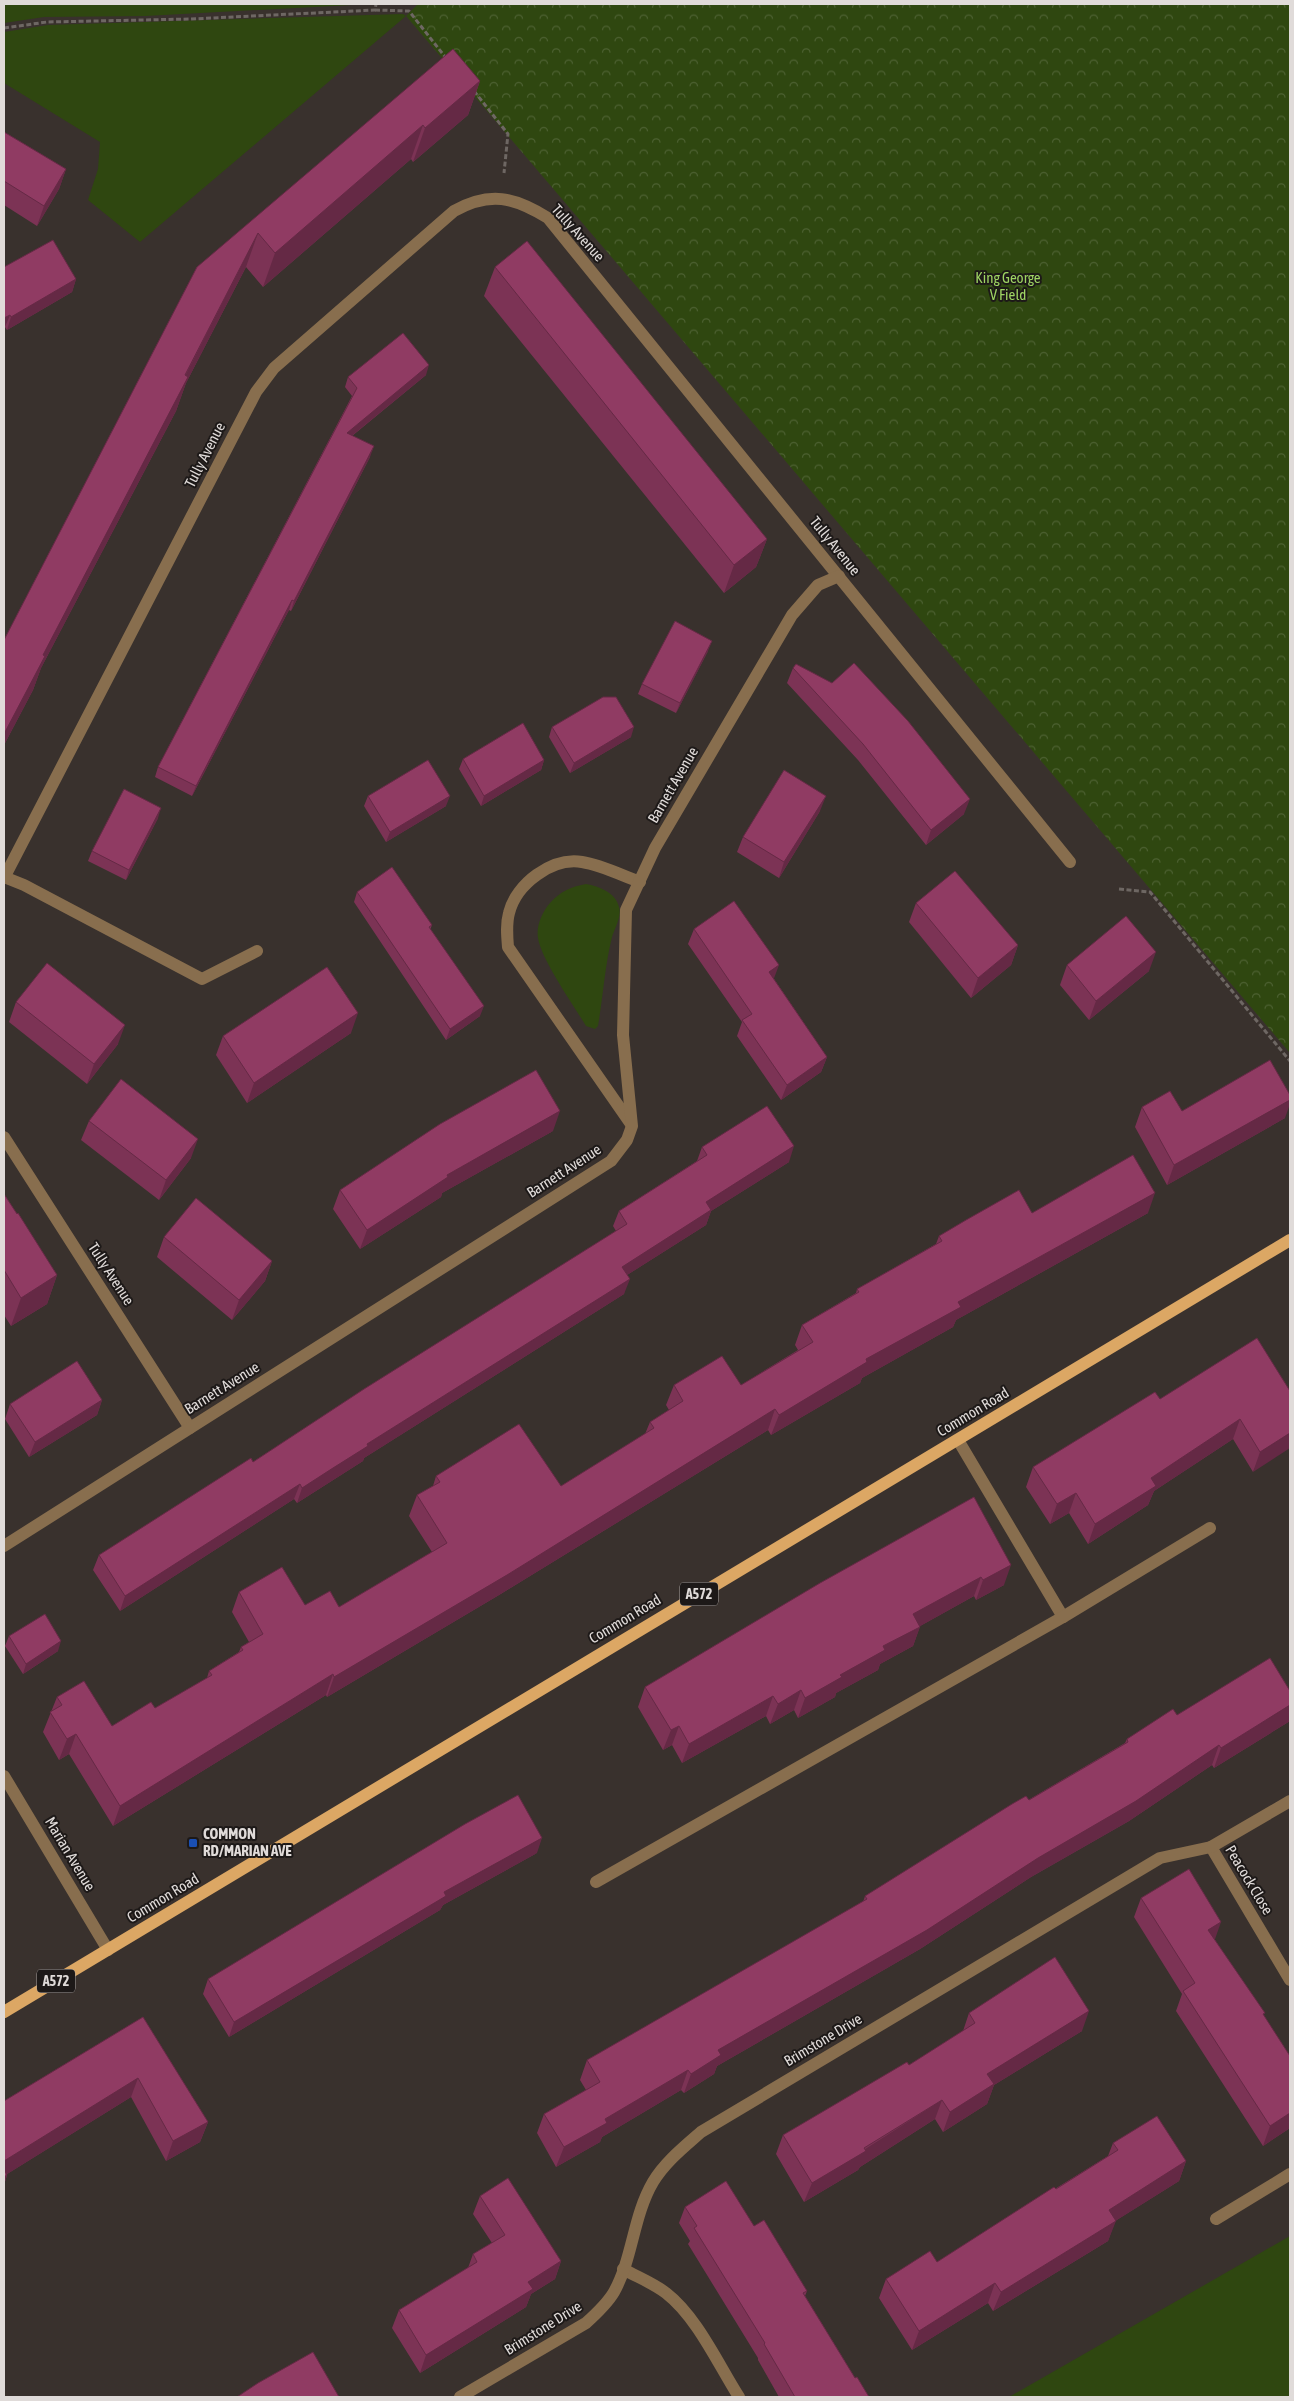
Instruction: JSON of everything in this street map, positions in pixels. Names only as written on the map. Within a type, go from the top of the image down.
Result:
[{"type":"main road","name":"Common Road","points":[[4,2012],[1290,1240]]},
{"type":"street","name":"Tully Avenue","points":[[4,878],[256,392],[274,368],[454,211],[468,203],[505,198],[526,204],[548,218],[1070,862]]},
{"type":"street","name":"Barnett Avenue","points":[[4,1546],[612,1161],[627,1140],[632,1126],[624,1035],[626,910],[655,848],[792,615],[818,584],[838,576]]},
{"type":"street","points":[[632,1126],[508,947],[506,925],[509,910],[521,890],[536,874],[557,864],[581,862],[640,882]]},
{"type":"street","points":[[4,878],[24,885],[202,979],[257,951]]},
{"type":"street","name":"Tully Avenue","points":[[4,1137],[190,1428]]},
{"type":"street","points":[[958,1440],[1063,1617]]},
{"type":"street","points":[[596,1882],[1063,1617],[1210,1528]]},
{"type":"street","name":"Marian Avenue","points":[[4,1776],[108,1950]]},
{"type":"street","name":"Brimstone Drive","points":[[460,2397],[586,2323],[601,2309],[614,2291],[646,2197],[654,2181],[682,2148],[701,2132],[1160,1858],[1211,1848],[1290,1801]]},
{"type":"street","name":"Peacock Close","points":[[1211,1848],[1290,1980]]},
{"type":"street","points":[[1216,2219],[1290,2174]]},
{"type":"street","points":[[623,2269],[658,2287],[679,2305],[711,2350],[739,2397]]},
{"type":"path","points":[[375,10],[376,4]]},
{"type":"path","points":[[4,28],[47,22],[191,19],[375,10],[409,11],[452,65]]},
{"type":"path","points":[[471,88],[508,134],[503,164],[505,198]]},
{"type":"path","points":[[1119,889],[1150,892],[1290,1061]]},
{"type":"green space","points":[[4,4],[371,4],[145,16],[44,17],[4,23]]},
{"type":"green space","name":"King George V Field","points":[[418,4],[1290,4],[1290,1053],[406,16]]},
{"type":"green space","points":[[403,14],[406,16],[140,242],[88,200],[98,169],[100,142],[4,83],[4,32],[48,25]]},
{"type":"green space","points":[[586,884],[601,888],[611,894],[617,902],[620,911],[612,937],[598,1026],[595,1029],[586,1026],[545,958],[538,938],[542,915],[554,899],[566,890]]},
{"type":"green space","points":[[1290,2236],[1290,2397],[1009,2397]]},
{"type":"building","points":[[453,49],[480,81],[425,128],[423,125],[275,253],[258,233],[185,375],[188,377],[43,655],[45,656],[4,734],[4,640],[197,267]]},
{"type":"building","points":[[4,132],[66,169],[44,206],[4,181]]},
{"type":"building","points":[[53,240],[76,279],[11,317],[10,315],[4,318],[4,267]]},
{"type":"building","points":[[527,241],[767,539],[734,565],[495,267]]},
{"type":"building","points":[[403,333],[429,365],[347,433],[374,446],[196,786],[158,767],[357,388],[348,377]]},
{"type":"building","points":[[675,621],[712,641],[680,703],[642,684]]},
{"type":"building","points":[[854,663],[908,721],[970,799],[931,830],[863,744],[793,668],[796,664],[832,683]]},
{"type":"building","points":[[603,697],[616,697],[634,727],[574,763],[552,727]]},
{"type":"building","points":[[523,723],[544,760],[484,796],[463,759]]},
{"type":"building","points":[[428,760],[450,796],[390,832],[368,796]]},
{"type":"building","points":[[784,770],[826,796],[784,862],[743,837]]},
{"type":"building","points":[[124,789],[161,808],[129,870],[92,851]]},
{"type":"building","points":[[392,867],[432,925],[429,927],[484,1006],[450,1029],[357,892]]},
{"type":"building","points":[[955,871],[1018,945],[978,978],[916,903]]},
{"type":"building","points":[[734,901],[779,965],[769,972],[827,1057],[787,1085],[742,1020],[752,1014],[694,929]]},
{"type":"building","points":[[1126,916],[1156,952],[1096,1001],[1067,965]]},
{"type":"building","points":[[47,963],[125,1025],[94,1064],[16,1002]]},
{"type":"building","points":[[327,967],[358,1013],[254,1083],[223,1036]]},
{"type":"building","points":[[1270,1060],[1290,1095],[1290,1100],[1174,1165],[1142,1107],[1170,1091],[1182,1111]]},
{"type":"building","points":[[536,1070],[560,1111],[447,1175],[448,1177],[367,1230],[340,1190],[440,1124]]},
{"type":"building","points":[[121,1079],[198,1139],[166,1180],[89,1121]]},
{"type":"building","points":[[767,1106],[794,1146],[706,1202],[711,1210],[622,1267],[630,1279],[367,1444],[368,1446],[302,1488],[300,1484],[125,1596],[99,1555],[251,1458],[253,1462],[364,1389],[627,1224],[619,1211],[707,1155],[702,1147]]},
{"type":"building","points":[[1133,1155],[1155,1193],[958,1302],[961,1307],[866,1359],[867,1362],[779,1415],[775,1409],[507,1575],[334,1677],[333,1674],[120,1806],[76,1734],[67,1739],[50,1712],[62,1705],[57,1697],[84,1681],[112,1726],[151,1702],[155,1708],[212,1675],[209,1671],[243,1650],[241,1647],[263,1634],[239,1592],[282,1567],[305,1605],[330,1591],[339,1607],[447,1543],[417,1495],[440,1482],[436,1476],[519,1424],[561,1486],[654,1428],[650,1422],[683,1401],[674,1385],[722,1356],[741,1385],[813,1342],[802,1325],[859,1292],[857,1289],[942,1241],[939,1236],[966,1220],[1019,1190],[1032,1213]]},
{"type":"building","points":[[4,1194],[57,1275],[21,1298],[4,1270]]},
{"type":"building","points":[[196,1198],[272,1261],[239,1300],[164,1237]]},
{"type":"building","points":[[1257,1338],[1290,1391],[1290,1433],[1260,1452],[1240,1419],[1151,1478],[1156,1486],[1095,1524],[1076,1493],[1057,1504],[1033,1467],[1155,1392],[1160,1399]]},
{"type":"building","points":[[77,1361],[102,1400],[35,1442],[10,1404]]},
{"type":"building","points":[[974,1497],[1011,1565],[983,1580],[981,1577],[913,1614],[920,1627],[883,1646],[885,1650],[840,1675],[842,1677],[805,1698],[801,1690],[778,1704],[773,1696],[689,1744],[679,1726],[671,1730],[645,1687],[820,1583]]},
{"type":"building","points":[[45,1614],[61,1641],[26,1664],[9,1636]]},
{"type":"building","points":[[1270,1658],[1290,1691],[1290,1705],[1221,1748],[1219,1745],[1136,1801],[1038,1858],[927,1930],[718,2050],[721,2055],[691,2074],[688,2070],[605,2119],[607,2123],[564,2147],[544,2114],[600,2082],[587,2060],[867,1899],[865,1896],[1012,1804],[1026,1796],[1029,1800],[1128,1742],[1127,1739],[1173,1709],[1177,1715]]},
{"type":"building","points":[[518,1795],[542,1838],[444,1892],[446,1896],[234,2022],[208,1979],[465,1824]]},
{"type":"building","points":[[1189,1869],[1221,1922],[1208,1930],[1265,2013],[1263,2014],[1290,2056],[1290,2113],[1270,2126],[1183,1991],[1195,1983],[1141,1898]]},
{"type":"building","points":[[1055,1957],[1089,2011],[987,2074],[994,2084],[950,2112],[942,2100],[864,2148],[866,2151],[812,2183],[783,2135],[907,2062],[909,2065],[975,2023],[969,2013]]},
{"type":"building","points":[[143,2017],[208,2122],[173,2141],[138,2078],[4,2161],[4,2101]]},
{"type":"building","points":[[1157,2116],[1186,2161],[1109,2210],[1116,2221],[1001,2292],[995,2283],[919,2331],[886,2279],[930,2251],[937,2262],[1054,2187],[1056,2189],[1118,2150],[1113,2143]]},
{"type":"building","points":[[508,2178],[561,2261],[528,2282],[533,2289],[426,2355],[399,2310],[477,2262],[473,2254],[505,2235],[480,2196]]},
{"type":"building","points":[[726,2181],[754,2226],[764,2220],[807,2291],[803,2293],[855,2378],[857,2377],[869,2397],[795,2397],[765,2343],[694,2228],[697,2226],[685,2207]]},
{"type":"building","points":[[313,2352],[339,2397],[237,2397],[258,2383]]},
{"type":"place","name":"COMMON RD/MARIAN AVE","points":[[193,1843]]}]
